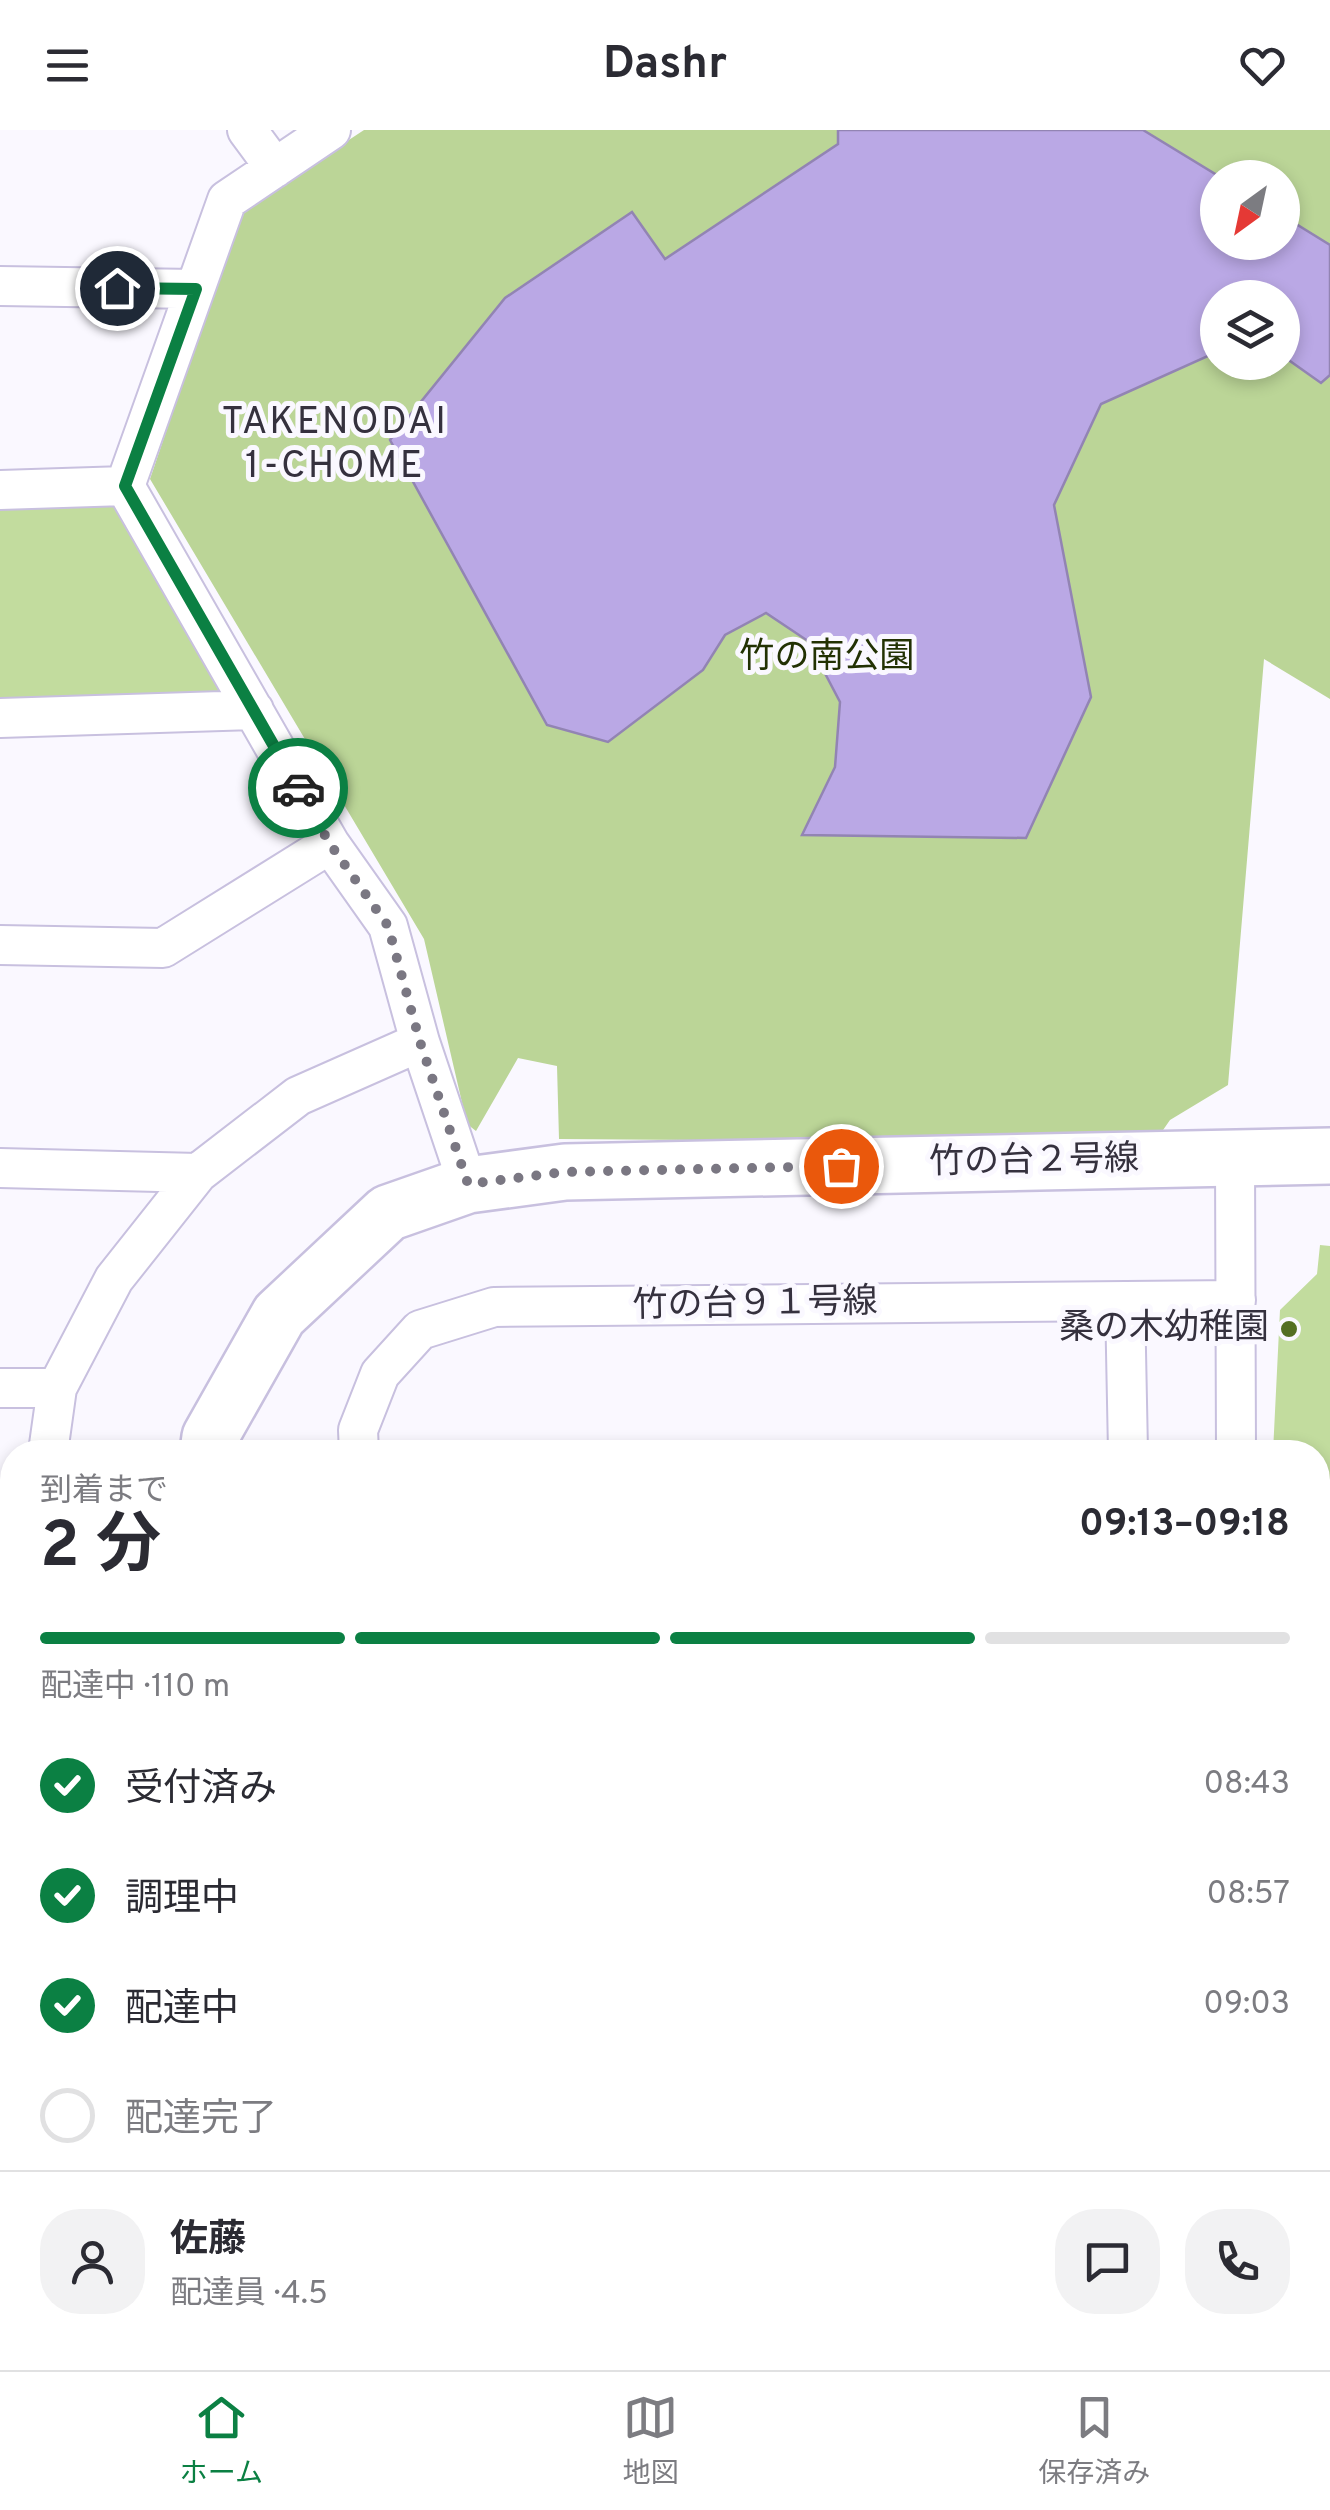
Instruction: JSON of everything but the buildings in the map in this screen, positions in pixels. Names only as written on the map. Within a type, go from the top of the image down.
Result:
[{"type":"street","points":[[247,130],[275,168]]},
{"type":"street","points":[[331,130],[227,200],[125,486],[330,844],[388,926],[420,1042],[468,1184]]},
{"type":"street","points":[[0,286],[196,289]]},
{"type":"street","points":[[0,490],[125,486]]},
{"type":"street","points":[[0,718],[254,710]]},
{"type":"street","points":[[0,945],[163,948],[330,844]]},
{"type":"street","points":[[50,1440],[57,1388],[114,1278],[198,1173],[298,1096],[420,1042]]},
{"type":"street","name":"竹の台２号線","points":[[210,1440],[279,1316],[388,1212],[468,1184],[565,1172],[1330,1156]]},
{"type":"street","points":[[1235,1158],[1236,1440]]},
{"type":"street","points":[[0,1168],[198,1173]]},
{"type":"street","name":"竹の台９１号線","points":[[359,1440],[358,1430],[380,1374],[420,1330],[494,1307],[1236,1300]]},
{"type":"street","points":[[1125,1301],[1128,1440]]},
{"type":"street","points":[[0,1388],[57,1388]]},
{"type":"green space","name":"竹の南公園","points":[[364,130],[838,130],[838,144],[665,259],[703,670],[725,635],[766,613],[808,641],[840,702],[835,767],[803,834],[1091,697],[1054,505],[1101,404],[1200,360],[1200,380],[1300,380],[1300,368],[1321,383],[1330,375],[1330,699],[1264,659],[1228,1085],[1170,1120],[1154,1143],[559,1139],[557,1066],[518,1058],[476,1131],[467,1124],[424,939],[150,479],[241,211]]},
{"type":"green space","points":[[1143,130],[1330,130],[1330,245],[1300,226],[1300,160],[1200,160],[1200,165]]},
{"type":"green space","points":[[134,502],[246,698],[0,703],[0,510]]},
{"type":"green space","points":[[1320,1245],[1330,1246],[1330,1440],[1274,1440],[1280,1310],[1317,1274]]},
{"type":"shaded area","points":[[838,130],[1143,130],[1200,165],[1200,260],[1300,260],[1300,226],[1330,245],[1330,375],[1321,383],[1300,368],[1300,280],[1200,280],[1200,360],[1101,404],[1054,505],[1091,697],[1026,838],[802,835],[835,767],[840,702],[808,641],[766,613],[725,635],[703,670],[608,742],[547,725],[390,440],[505,298],[632,212],[665,259],[838,144]]},
{"type":"way so far","points":[[298,788],[330,844],[388,926],[420,1042],[468,1184],[565,1172],[841,1166]]},
{"type":"place","name":"桑の木幼稚園","points":[[1289,1329]]},
{"type":"district","name":"TAKENODAI 1-CHOME","points":[[335,445]]},
{"type":"route","points":[[117,288],[196,289],[125,486],[298,788]]}]
